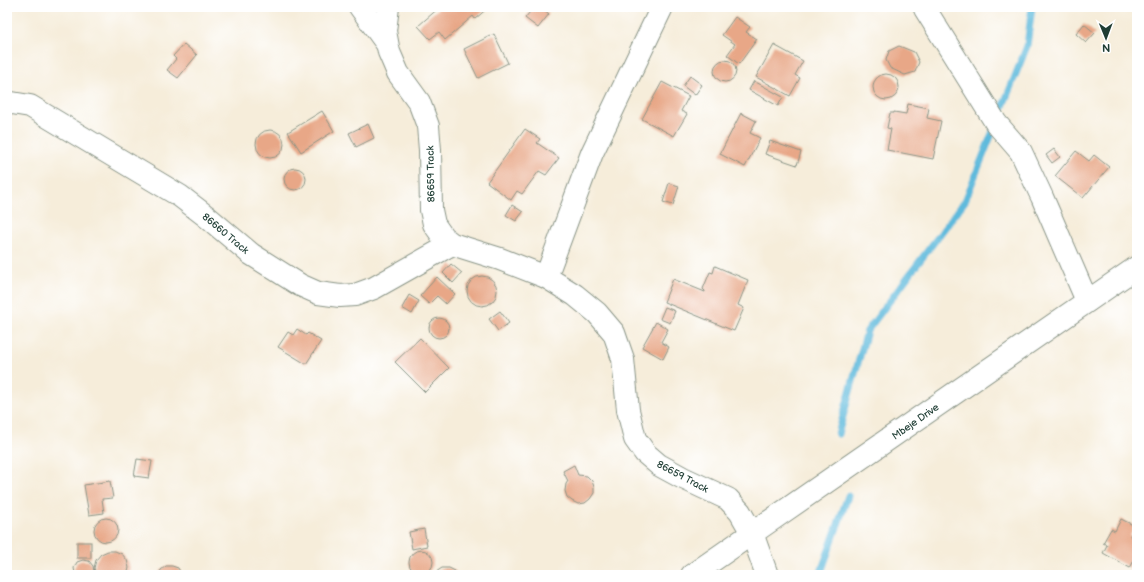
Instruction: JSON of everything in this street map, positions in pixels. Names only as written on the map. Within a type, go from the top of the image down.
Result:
[{"type":"street","points":[[360,7],[387,44]]},
{"type":"street","name":"86659 Track","points":[[388,7],[385,31],[387,44],[398,73],[419,102],[428,126],[431,210],[434,224],[443,237],[452,244],[500,259],[546,277],[575,295],[598,313],[614,333],[623,359],[628,410],[635,438],[645,453],[659,465],[728,499],[740,512],[752,533],[767,575]]},
{"type":"street","points":[[546,277],[592,153],[662,7]]},
{"type":"street","points":[[925,9],[996,123],[1021,152],[1087,301]]},
{"type":"street","name":"86660 Track","points":[[7,104],[12,103],[30,106],[180,196],[251,254],[300,285],[318,293],[340,296],[355,295],[374,288],[452,244]]},
{"type":"street","name":"Mbeje Drive","points":[[692,575],[1137,267]]},
{"type":"building","points":[[440,7],[489,7],[475,19],[473,16],[445,40],[439,32],[430,39],[418,26]]},
{"type":"building","points":[[534,7],[541,7],[549,14],[538,28],[525,18]]},
{"type":"building","points":[[735,17],[750,27],[746,32],[757,39],[739,64],[727,55],[735,44],[722,35]]},
{"type":"building","points":[[1084,24],[1095,33],[1086,43],[1076,34]]},
{"type":"building","points":[[494,34],[508,63],[478,78],[464,49]]},
{"type":"building","points":[[184,44],[197,55],[178,78],[167,70],[176,59],[173,56]]},
{"type":"building","points":[[774,45],[803,61],[795,75],[800,78],[790,96],[756,77]]},
{"type":"building","points":[[899,46],[914,52],[919,62],[915,72],[905,75],[890,68],[886,60],[889,51]]},
{"type":"building","points":[[725,60],[733,63],[736,71],[733,79],[725,82],[717,79],[714,71],[717,63]]},
{"type":"building","points":[[886,74],[895,78],[899,87],[895,96],[886,100],[877,96],[873,87],[877,78]]},
{"type":"building","points":[[690,76],[702,85],[695,95],[683,86]]},
{"type":"building","points":[[754,81],[783,97],[778,106],[749,90]]},
{"type":"building","points":[[662,82],[689,96],[681,111],[687,114],[674,136],[642,119]]},
{"type":"building","points":[[908,104],[929,108],[927,118],[941,121],[933,159],[887,150],[891,129],[887,128],[890,113],[894,112],[906,114]]},
{"type":"building","points":[[322,111],[334,131],[301,152],[288,132]]},
{"type":"building","points":[[741,113],[756,121],[750,133],[760,138],[745,167],[720,154]]},
{"type":"building","points":[[368,124],[374,138],[356,147],[349,133]]},
{"type":"building","points":[[525,129],[540,139],[537,143],[559,158],[546,175],[539,171],[522,194],[517,191],[511,200],[487,182]]},
{"type":"building","points":[[270,130],[280,134],[284,144],[280,154],[270,158],[260,154],[256,144],[260,134]]},
{"type":"building","points":[[770,141],[801,152],[797,165],[765,154]]},
{"type":"building","points":[[1054,149],[1060,157],[1052,163],[1046,155]]},
{"type":"building","points":[[1076,151],[1089,161],[1094,155],[1109,167],[1083,198],[1055,176]]},
{"type":"building","points":[[7,168],[11,175],[10,181],[7,184]]},
{"type":"building","points":[[291,168],[299,168],[306,175],[306,183],[299,190],[291,190],[284,183],[284,175]]},
{"type":"building","points":[[669,183],[679,186],[673,205],[663,202]]},
{"type":"building","points":[[512,205],[523,212],[516,221],[506,215]]},
{"type":"building","points":[[451,264],[462,273],[453,283],[443,273]]},
{"type":"building","points":[[715,266],[748,280],[738,305],[744,308],[734,331],[664,302],[673,279],[705,292],[703,289],[710,272],[713,273]]},
{"type":"building","points":[[482,276],[493,280],[497,291],[493,302],[482,306],[471,302],[467,291],[471,280]]},
{"type":"building","points":[[437,277],[455,294],[446,304],[437,296],[429,304],[420,296]]},
{"type":"building","points":[[409,295],[419,301],[412,314],[402,308]]},
{"type":"building","points":[[665,307],[675,311],[670,323],[660,319]]},
{"type":"building","points":[[500,311],[509,323],[498,331],[489,319]]},
{"type":"building","points":[[439,318],[446,321],[449,328],[446,335],[439,338],[432,335],[429,328],[432,321]]},
{"type":"building","points":[[656,322],[668,329],[661,342],[669,347],[663,359],[642,347]]},
{"type":"building","points":[[297,329],[306,335],[308,333],[321,341],[306,364],[278,347],[288,332],[293,335]]},
{"type":"building","points":[[420,338],[449,368],[425,392],[395,362]]},
{"type":"building","points":[[137,459],[152,461],[149,478],[134,476]]},
{"type":"building","points":[[574,465],[578,475],[587,476],[592,481],[594,487],[594,493],[585,503],[578,504],[572,501],[567,497],[565,491],[568,481],[563,471]]},
{"type":"building","points":[[110,481],[113,498],[102,499],[104,513],[89,515],[84,485]]},
{"type":"building","points":[[106,518],[115,521],[118,530],[115,539],[106,542],[97,539],[94,530],[97,521]]},
{"type":"building","points":[[1121,519],[1135,526],[1130,536],[1137,539],[1137,555],[1130,568],[1103,553],[1107,545],[1103,543],[1111,529],[1115,531]]},
{"type":"building","points":[[424,529],[427,546],[412,549],[409,532]]},
{"type":"building","points":[[77,542],[91,542],[91,558],[77,558]]},
{"type":"building","points":[[416,550],[426,550],[433,557],[433,567],[426,574],[416,574],[409,567],[409,557]]},
{"type":"building","points":[[108,551],[115,551],[122,554],[127,560],[129,568],[127,575],[96,575],[94,568],[96,560],[101,554]]},
{"type":"building","points":[[83,560],[89,561],[93,566],[94,572],[92,575],[76,575],[74,568],[77,562]]},
{"type":"building","points":[[166,566],[178,568],[182,575],[158,575]]},
{"type":"building","points":[[442,568],[449,568],[455,571],[457,575],[435,575],[436,572]]},
{"type":"waterway","points":[[838,434],[867,331],[965,201],[1027,46],[1032,7]]},
{"type":"waterway","points":[[820,575],[848,496]]}]
